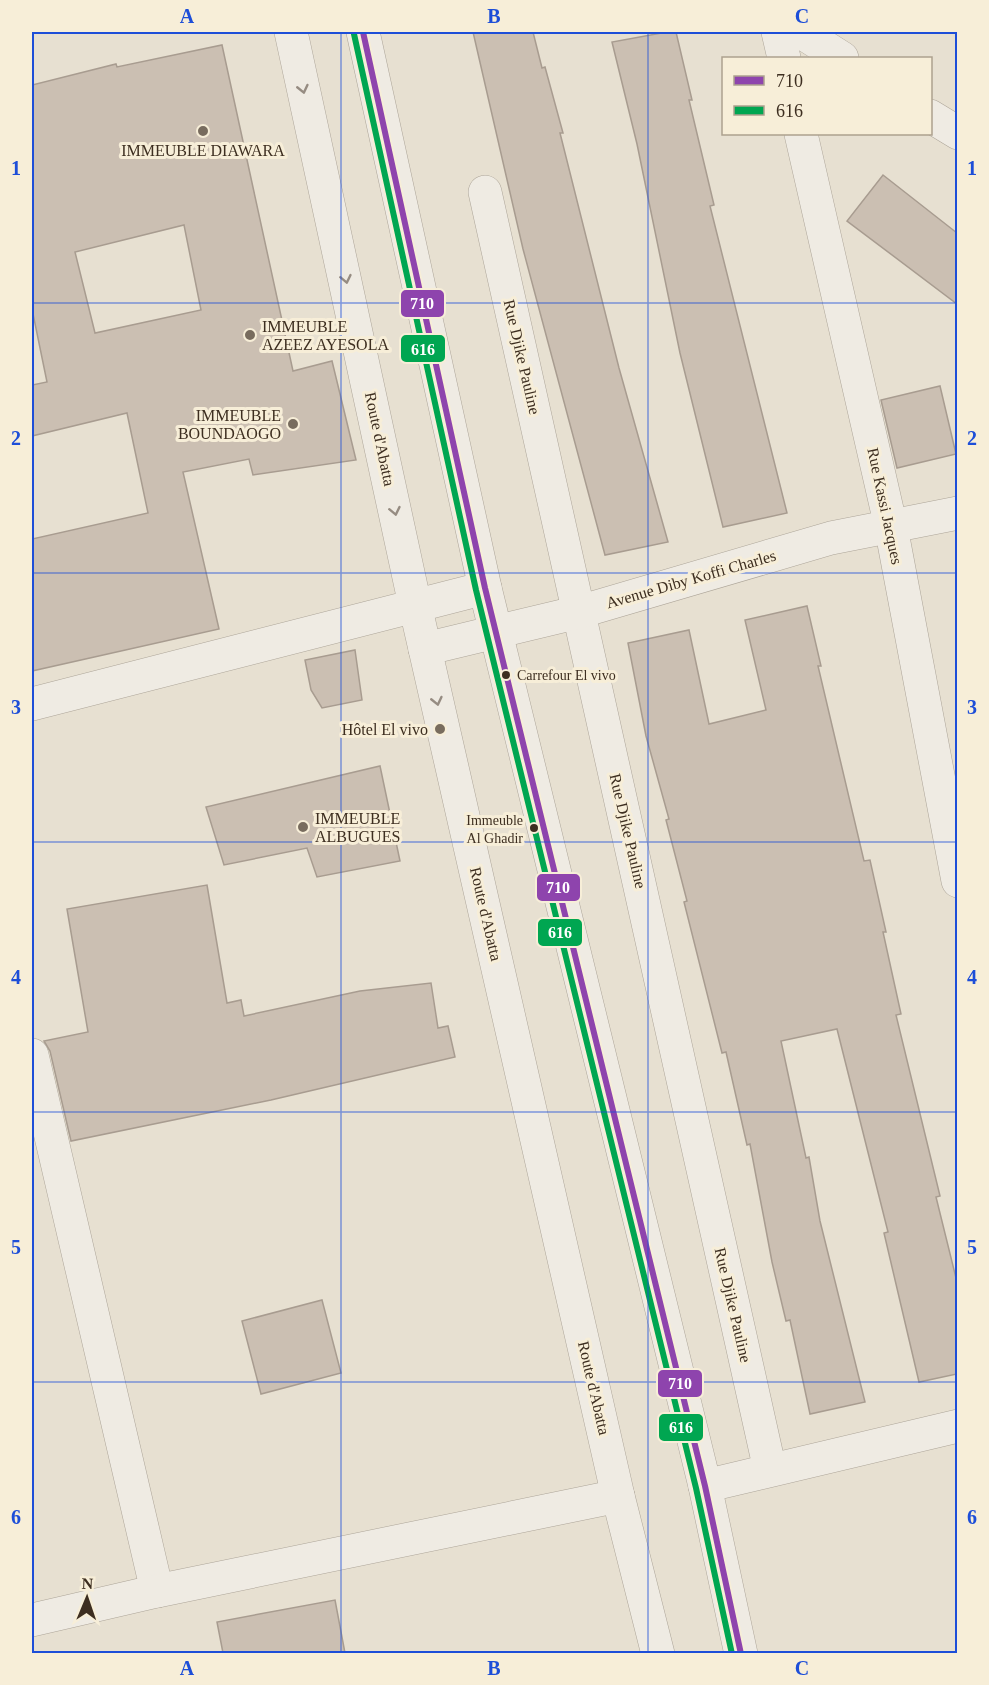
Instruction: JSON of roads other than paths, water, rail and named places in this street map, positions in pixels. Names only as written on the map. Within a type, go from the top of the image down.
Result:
[{"type":"street","name":"Route d'Abatta","points":[[291,32],[415,605],[618,1496],[658,1653]]},
{"type":"street","points":[[363,32],[495,632],[705,1486],[741,1653]]},
{"type":"street","points":[[778,32],[784,57]]},
{"type":"street","points":[[801,32],[840,57]]},
{"type":"street","points":[[932,117],[957,133]]},
{"type":"street","name":"Rue Kassi Jacques","points":[[801,135],[891,527],[957,881]]},
{"type":"street","name":"Rue Djike Pauline","points":[[485,192],[770,1470]]},
{"type":"street","name":"Avenue Diby Koffi Charles","points":[[425,649],[579,612],[831,538],[957,513]]},
{"type":"street","points":[[32,704],[485,588]]},
{"type":"street","points":[[32,1055],[157,1591]]},
{"type":"street","points":[[705,1486],[957,1426]]},
{"type":"street","points":[[32,1620],[157,1591],[618,1496]]},
{"type":"place","name":"IMMEUBLE DIAWARA","points":[[203,131]]},
{"type":"place","name":"IMMEUBLE AZEEZ AYESOLA","points":[[250,335]]},
{"type":"place","name":"IMMEUBLE BOUNDAOGO","points":[[293,424]]},
{"type":"place","name":"Carrefour El vivo","points":[[506,675]]},
{"type":"place","name":"Hôtel El vivo","points":[[440,729]]},
{"type":"place","name":"IMMEUBLE ALBUGUES","points":[[303,827]]},
{"type":"place","name":"Immeuble Al Ghadir","points":[[534,828]]}]
